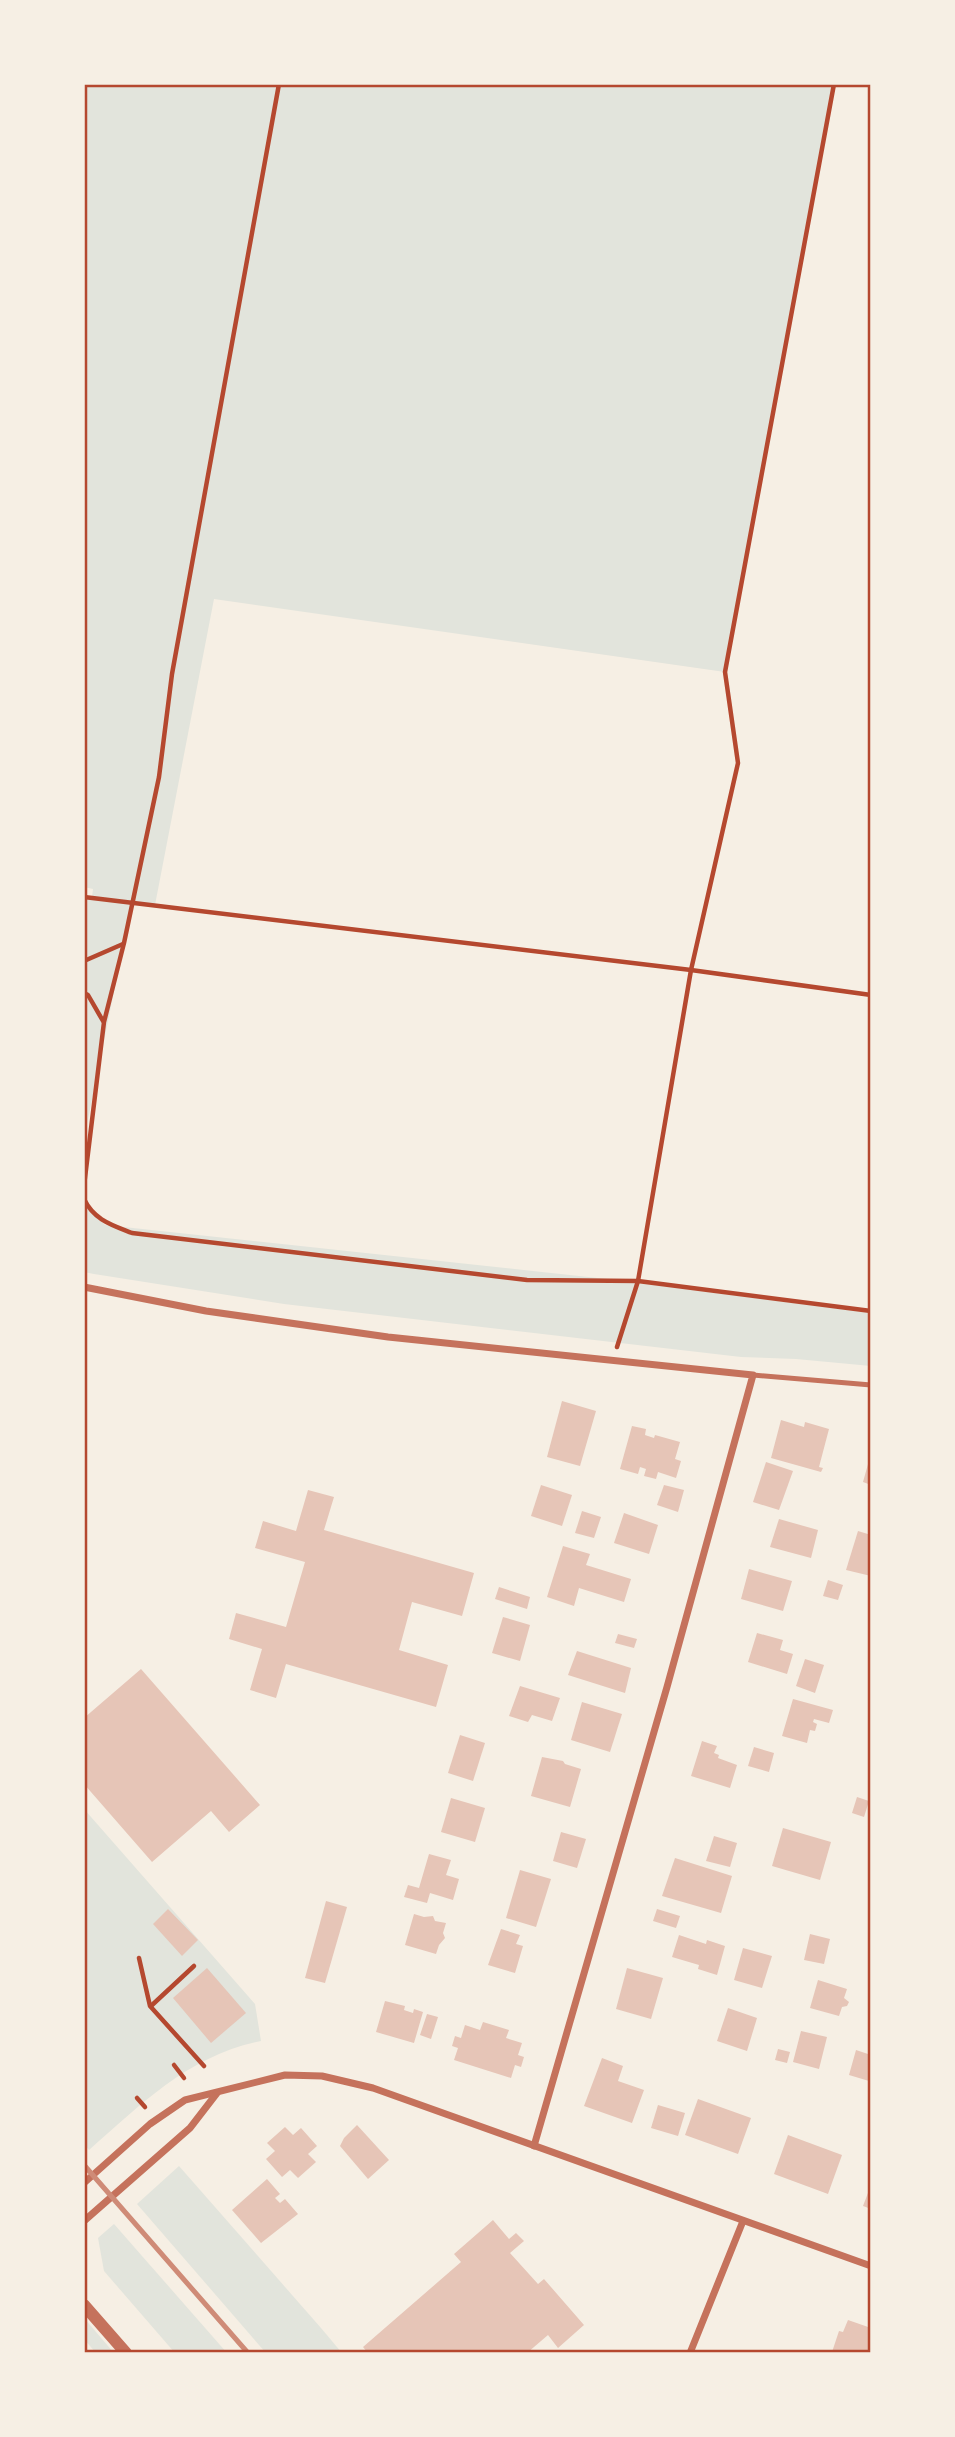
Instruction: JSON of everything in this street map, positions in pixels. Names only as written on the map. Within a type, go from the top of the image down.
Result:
[{"type":"street","points":[[84,1287],[206,1311],[388,1337],[753,1375],[667,1687],[534,2146]]},
{"type":"street","points":[[84,2183],[162,2114],[185,2100],[285,2075],[322,2076],[373,2088],[871,2266]]},
{"type":"street","points":[[84,2221],[190,2128],[217,2093]]},
{"type":"street","points":[[690,2353],[743,2221]]},
{"type":"street","points":[[84,2305],[126,2353]]},
{"type":"lane","points":[[753,1375],[871,1385]]},
{"type":"path","points":[[84,1186],[104,1022],[124,943],[159,777],[174,661],[279,84]]},
{"type":"path","points":[[612,1360],[638,1281],[691,970],[738,763],[725,672],[834,84]]},
{"type":"path","points":[[84,897],[691,970],[871,995]]},
{"type":"path","points":[[84,961],[124,943]]},
{"type":"path","points":[[84,993],[88,995],[104,1022]]},
{"type":"path","points":[[84,1199],[90,1212],[106,1223],[132,1233],[527,1280],[638,1281],[871,1311]]},
{"type":"path","points":[[139,1958],[150,2006],[204,2066]]},
{"type":"path","points":[[150,2006],[194,1966]]},
{"type":"path","points":[[174,2066],[184,2078]]},
{"type":"path","points":[[137,2098],[145,2107]]},
{"type":"shaded area","points":[[84,84],[834,84],[725,672],[214,599],[155,905],[132,903],[84,1139],[84,897],[92,897],[93,889],[84,887]]},
{"type":"shaded area","points":[[84,1204],[105,1225],[607,1279],[871,1313],[871,1366],[741,1357],[284,1304],[84,1272]]},
{"type":"shaded area","points":[[84,1809],[255,2004],[261,2041],[235,2048],[189,2070],[148,2099],[89,2150],[84,2144]]},
{"type":"shaded area","points":[[179,2166],[342,2353],[266,2353],[137,2204]]},
{"type":"shaded area","points":[[114,2224],[227,2353],[175,2353],[104,2271],[98,2238]]},
{"type":"shaded area","points":[[84,2318],[114,2353],[96,2353],[84,2339]]},
{"type":"building","points":[[562,1401],[596,1411],[580,1466],[547,1457]]},
{"type":"building","points":[[781,1420],[804,1427],[805,1422],[829,1429],[819,1467],[823,1468],[821,1472],[771,1458]]},
{"type":"building","points":[[632,1426],[646,1429],[645,1435],[654,1438],[655,1435],[680,1442],[675,1459],[681,1461],[676,1478],[658,1472],[656,1479],[644,1476],[646,1469],[640,1467],[638,1474],[620,1469]]},
{"type":"building","points":[[871,1457],[871,1485],[863,1482]]},
{"type":"building","points":[[766,1462],[793,1471],[779,1510],[753,1502]]},
{"type":"building","points":[[541,1485],[572,1495],[562,1526],[531,1516]]},
{"type":"building","points":[[664,1485],[684,1490],[678,1512],[657,1505]]},
{"type":"building","points":[[308,1490],[334,1497],[324,1530],[474,1573],[462,1616],[412,1602],[399,1650],[448,1665],[436,1707],[286,1664],[276,1698],[250,1690],[262,1649],[229,1639],[236,1613],[286,1627],[305,1562],[255,1548],[263,1521],[296,1531]]},
{"type":"building","points":[[582,1511],[601,1517],[594,1538],[575,1533]]},
{"type":"building","points":[[624,1513],[658,1525],[649,1554],[614,1543]]},
{"type":"building","points":[[779,1519],[818,1530],[811,1558],[770,1547]]},
{"type":"building","points":[[858,1531],[871,1535],[871,1576],[846,1570]]},
{"type":"building","points":[[563,1546],[590,1554],[586,1565],[631,1579],[624,1602],[579,1588],[574,1606],[547,1597]]},
{"type":"building","points":[[749,1569],[792,1581],[783,1611],[741,1599]]},
{"type":"building","points":[[828,1580],[843,1585],[838,1600],[823,1596]]},
{"type":"building","points":[[499,1587],[530,1597],[527,1609],[495,1599]]},
{"type":"building","points":[[503,1617],[530,1625],[520,1661],[492,1653]]},
{"type":"building","points":[[757,1633],[783,1640],[780,1650],[793,1654],[787,1674],[748,1662]]},
{"type":"building","points":[[618,1634],[637,1639],[634,1648],[615,1643]]},
{"type":"building","points":[[577,1651],[631,1668],[625,1693],[568,1675]]},
{"type":"building","points":[[805,1659],[824,1665],[815,1693],[796,1686]]},
{"type":"building","points":[[141,1669],[260,1805],[229,1832],[211,1811],[152,1862],[84,1784],[84,1718]]},
{"type":"building","points":[[520,1686],[560,1698],[552,1721],[532,1715],[528,1722],[509,1716]]},
{"type":"building","points":[[793,1699],[833,1710],[829,1723],[814,1719],[813,1722],[817,1724],[815,1731],[810,1730],[807,1743],[782,1736]]},
{"type":"building","points":[[582,1702],[622,1714],[610,1752],[571,1740]]},
{"type":"building","points":[[460,1735],[485,1743],[473,1781],[448,1773]]},
{"type":"building","points":[[702,1741],[717,1746],[714,1753],[719,1755],[718,1758],[737,1765],[730,1788],[691,1776]]},
{"type":"building","points":[[754,1747],[774,1753],[769,1772],[748,1766]]},
{"type":"building","points":[[542,1757],[563,1761],[581,1769],[570,1807],[531,1796]]},
{"type":"building","points":[[857,1797],[869,1801],[864,1817],[852,1813]]},
{"type":"building","points":[[451,1798],[485,1808],[475,1842],[441,1832]]},
{"type":"building","points":[[783,1828],[831,1842],[820,1880],[772,1866]]},
{"type":"building","points":[[561,1832],[586,1839],[577,1868],[553,1861]]},
{"type":"building","points":[[714,1836],[737,1843],[730,1867],[706,1861]]},
{"type":"building","points":[[429,1854],[451,1860],[446,1875],[459,1879],[453,1900],[430,1893],[427,1903],[404,1897],[408,1885],[419,1888]]},
{"type":"building","points":[[675,1858],[732,1876],[721,1913],[662,1896]]},
{"type":"building","points":[[520,1870],[551,1879],[536,1927],[506,1918]]},
{"type":"building","points":[[326,1901],[347,1907],[325,1983],[305,1978]]},
{"type":"building","points":[[168,1909],[198,1940],[182,1956],[153,1924]]},
{"type":"building","points":[[657,1909],[680,1916],[676,1928],[653,1921]]},
{"type":"building","points":[[414,1914],[433,1916],[435,1921],[446,1923],[443,1933],[445,1938],[436,1954],[405,1945]]},
{"type":"building","points":[[501,1929],[520,1935],[516,1944],[523,1946],[515,1973],[488,1965]]},
{"type":"building","points":[[810,1934],[830,1939],[824,1964],[804,1960]]},
{"type":"building","points":[[679,1935],[706,1944],[707,1940],[725,1946],[717,1975],[698,1969],[699,1965],[672,1957]]},
{"type":"building","points":[[743,1948],[772,1956],[762,1988],[734,1980]]},
{"type":"building","points":[[207,1968],[246,2013],[211,2043],[173,1998]]},
{"type":"building","points":[[627,1968],[663,1978],[651,2019],[616,2009]]},
{"type":"building","points":[[818,1980],[847,1989],[844,1998],[849,2002],[842,2007],[839,2016],[810,2008]]},
{"type":"building","points":[[385,2001],[405,2006],[404,2010],[413,2013],[414,2009],[423,2012],[414,2043],[376,2032]]},
{"type":"building","points":[[728,2008],[757,2018],[747,2051],[717,2041]]},
{"type":"building","points":[[427,2014],[438,2017],[431,2039],[420,2035]]},
{"type":"building","points":[[483,2022],[509,2030],[506,2038],[522,2043],[518,2055],[524,2057],[521,2067],[515,2065],[511,2078],[454,2060],[458,2048],[452,2046],[455,2036],[461,2038],[465,2025],[480,2030]]},
{"type":"building","points":[[801,2031],[827,2037],[819,2069],[793,2062]]},
{"type":"building","points":[[778,2049],[790,2052],[787,2063],[775,2060]]},
{"type":"building","points":[[856,2050],[871,2055],[869,2081],[849,2075]]},
{"type":"building","points":[[602,2058],[623,2066],[618,2081],[644,2090],[632,2123],[584,2106]]},
{"type":"building","points":[[698,2099],[751,2118],[738,2154],[685,2135]]},
{"type":"building","points":[[658,2105],[685,2113],[678,2136],[651,2128]]},
{"type":"building","points":[[357,2125],[389,2160],[368,2179],[340,2146]]},
{"type":"building","points":[[285,2127],[293,2135],[301,2128],[317,2146],[308,2154],[316,2162],[298,2178],[290,2170],[282,2177],[266,2159],[275,2151],[267,2143]]},
{"type":"building","points":[[788,2135],[842,2155],[828,2194],[774,2174]]},
{"type":"building","points":[[267,2179],[280,2194],[275,2198],[280,2203],[285,2199],[298,2214],[261,2243],[232,2210]]},
{"type":"building","points":[[871,2185],[871,2209],[863,2206]]},
{"type":"building","points":[[493,2220],[509,2239],[516,2233],[524,2241],[510,2253],[538,2284],[544,2279],[584,2325],[558,2348],[548,2335],[527,2353],[368,2353],[363,2347],[461,2262],[454,2254]]},
{"type":"building","points":[[848,2320],[871,2328],[871,2353],[832,2352],[839,2331],[843,2332]]},
{"type":"railway","points":[[84,2165],[248,2353]]}]
